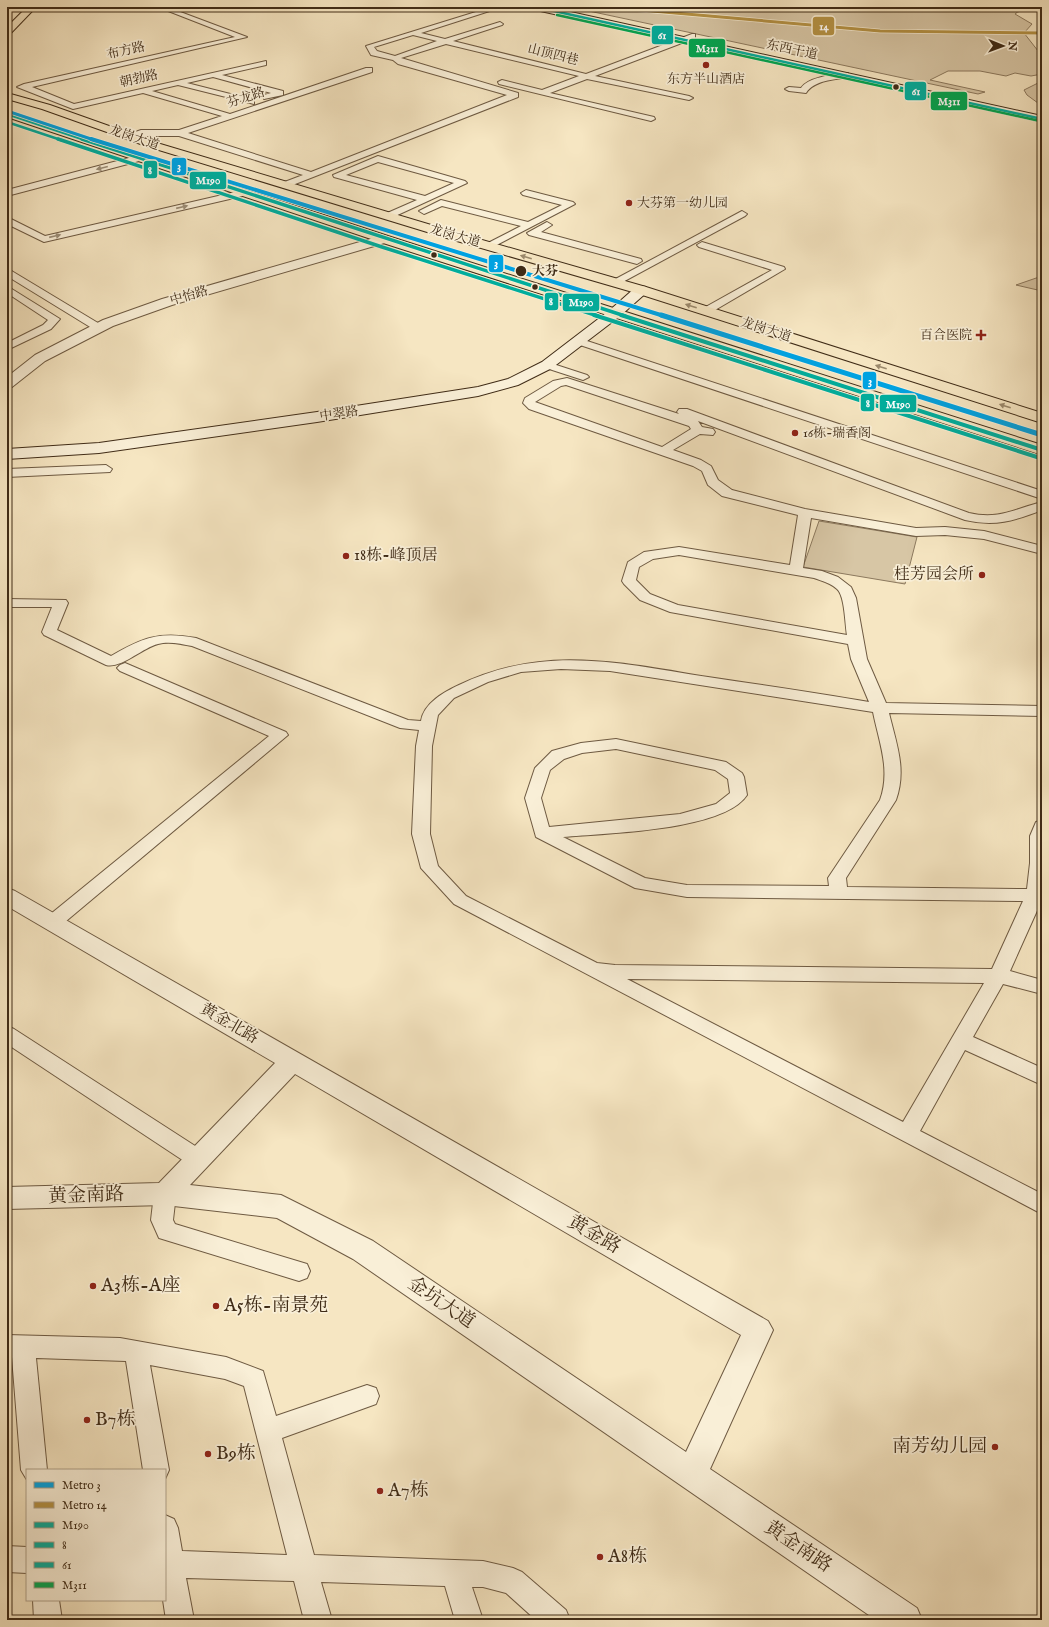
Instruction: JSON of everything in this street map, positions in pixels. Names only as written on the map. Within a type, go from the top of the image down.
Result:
[{"type":"highway","points":[[7,32],[32,7]]},
{"type":"highway","name":"龙岗大道","points":[[13,89],[46,107],[128,136],[489,246],[619,273],[641,290],[1042,418]]},
{"type":"highway","name":"龙岗大道","points":[[7,114],[384,239],[1042,450]]},
{"type":"main road","name":"东西干道","points":[[536,7],[1042,113]]},
{"type":"main road","name":"东西干道","points":[[559,7],[817,69],[1042,119]]},
{"type":"main road","name":"中翠路","points":[[7,454],[99,448],[317,417],[440,397],[513,382],[547,365],[615,313],[641,290]]},
{"type":"street","name":"布方路","points":[[13,89],[243,37],[161,7]]},
{"type":"street","points":[[285,185],[514,95],[400,62],[396,58],[374,53],[370,46],[499,7]]},
{"type":"street","points":[[396,58],[500,24]]},
{"type":"street","name":"山顶四巷","points":[[412,33],[586,76],[689,98]]},
{"type":"street","points":[[542,93],[688,38]]},
{"type":"street","points":[[413,60],[651,119]]},
{"type":"street","name":"朝勃路","points":[[13,89],[73,107],[263,63]]},
{"type":"street","points":[[817,69],[816,73],[789,89],[803,92],[806,86],[823,78],[845,75]]},
{"type":"street","name":"芬龙路","points":[[128,136],[141,133],[180,133],[370,70]]},
{"type":"street","points":[[212,74],[280,93],[219,113]]},
{"type":"street","points":[[177,83],[251,102]]},
{"type":"street","points":[[144,91],[230,116]]},
{"type":"street","points":[[180,133],[312,175]]},
{"type":"street","points":[[7,193],[140,158]]},
{"type":"street","points":[[388,216],[462,183],[378,159],[337,175],[424,199]]},
{"type":"street","points":[[7,220],[44,238],[244,193]]},
{"type":"street","points":[[489,246],[570,204],[526,193]]},
{"type":"street","points":[[404,221],[441,202],[529,225]]},
{"type":"street","points":[[609,254],[619,273],[742,214]]},
{"type":"street","points":[[553,222],[532,233],[637,261]]},
{"type":"street","name":"中怡路","points":[[7,384],[40,358],[99,328],[167,302],[384,239]]},
{"type":"street","points":[[702,245],[780,269],[706,311]]},
{"type":"street","points":[[10,273],[99,328]]},
{"type":"street","points":[[7,347],[47,326],[55,319],[10,293]]},
{"type":"street","points":[[578,341],[1042,495]]},
{"type":"street","points":[[547,365],[786,449],[965,516],[984,521],[997,521],[1042,506]]},
{"type":"street","points":[[786,449],[698,430],[693,423],[567,381],[557,383],[529,400],[533,406],[697,463],[706,469],[713,482],[727,493],[805,513],[916,532],[945,531],[984,536],[1042,550]]},
{"type":"street","points":[[663,451],[698,430]]},
{"type":"street","points":[[7,473],[106,469]]},
{"type":"street","points":[[796,570],[805,513]]},
{"type":"street","points":[[838,892],[838,878],[888,800],[894,786],[894,771],[880,708],[859,660],[849,598],[844,587],[833,580],[817,574],[679,551],[650,555],[633,565],[629,581],[645,597],[675,609],[855,641]]},
{"type":"street","points":[[7,603],[61,602],[49,632],[111,662],[147,641],[161,637],[196,642],[406,725],[428,726]]},
{"type":"street","points":[[1042,711],[880,708],[610,666],[561,664],[520,668],[476,682],[449,696],[430,714],[424,746],[421,834],[430,868],[460,900],[1042,1205]]},
{"type":"street","points":[[53,922],[280,735],[126,668]]},
{"type":"street","points":[[542,833],[681,820],[722,808],[739,795],[736,777],[720,766],[616,744],[581,748],[558,755],[543,768],[533,798],[542,833],[641,884],[687,891],[838,892],[1038,897]]},
{"type":"street","points":[[907,1134],[998,976],[1038,897],[1039,836],[1042,826]]},
{"type":"street","name":"黄金北路","points":[[7,896],[292,1061]]},
{"type":"street","points":[[590,969],[615,972],[998,976],[1023,980],[1042,987]]},
{"type":"street","points":[[7,1034],[198,1159]]},
{"type":"street","points":[[962,1040],[1042,1078]]},
{"type":"street","points":[[292,1061],[165,1194],[162,1220],[167,1231],[299,1271]]},
{"type":"street","name":"黄金路","points":[[292,1061],[758,1330],[692,1474]]},
{"type":"street","name":"金坑大道","points":[[165,1194],[281,1207],[363,1250],[692,1474]]},
{"type":"street","name":"黄金南路","points":[[7,1198],[165,1194]]},
{"type":"street","points":[[34,1469],[15,1346],[120,1349],[226,1368],[254,1379],[318,1620]]},
{"type":"street","points":[[136,1352],[156,1469]]},
{"type":"street","points":[[268,1431],[367,1396]]},
{"type":"street","name":"黄金南路","points":[[692,1474],[905,1620]]},
{"type":"street","points":[[166,1540],[168,1564],[180,1620]]},
{"type":"street","points":[[7,1559],[26,1560]]},
{"type":"street","points":[[168,1564],[483,1574],[513,1581],[556,1620]]},
{"type":"street","points":[[454,1573],[469,1620]]},
{"type":"street","points":[[46,1601],[48,1620]]},
{"type":"shaded area","points":[[570,7],[1042,7],[1042,9],[1024,10],[1015,14],[1032,24],[1024,33],[1042,56],[1042,74],[1031,76],[1015,73],[1006,76],[980,71],[948,71],[930,80],[985,92],[978,94]]},
{"type":"shaded area","points":[[1042,81],[1042,106],[1027,95],[1024,90]]},
{"type":"shaded area","points":[[1042,276],[1042,291],[1016,285]]},
{"type":"shaded area","points":[[819,521],[917,537],[905,584],[803,567]]},
{"type":"metro line","name":"14","points":[[606,7],[880,31],[1042,33]]},
{"type":"metro line","name":"3","points":[[7,111],[118,148],[518,270],[1042,435]]},
{"type":"transit line","name":"61","points":[[536,7],[1042,119]]},
{"type":"transit line","name":"M311","points":[[557,15],[1040,121]]},
{"type":"transit line","name":"M190","points":[[7,114],[384,239],[1042,450]]},
{"type":"transit line","name":"8","points":[[7,122],[382,247],[1040,458]]},
{"type":"place","name":"东方半山酒店","points":[[706,65]]},
{"type":"place","name":"大芬第一幼儿园","points":[[629,203]]},
{"type":"place","name":"大芬","points":[[521,271]]},
{"type":"place","name":"百合医院","points":[[981,335]]},
{"type":"place","name":"16栋-瑞香阁","points":[[795,433]]},
{"type":"place","name":"18栋-峰顶居","points":[[346,556]]},
{"type":"place","name":"桂芳园会所","points":[[982,575]]},
{"type":"place","name":"A3栋-A座","points":[[93,1286]]},
{"type":"place","name":"A5栋-南景苑","points":[[216,1306]]},
{"type":"place","name":"B7栋","points":[[87,1420]]},
{"type":"place","name":"南芳幼儿园","points":[[995,1447]]},
{"type":"place","name":"B9栋","points":[[208,1454]]},
{"type":"place","name":"A7栋","points":[[380,1491]]},
{"type":"place","name":"A8栋","points":[[600,1557]]}]
